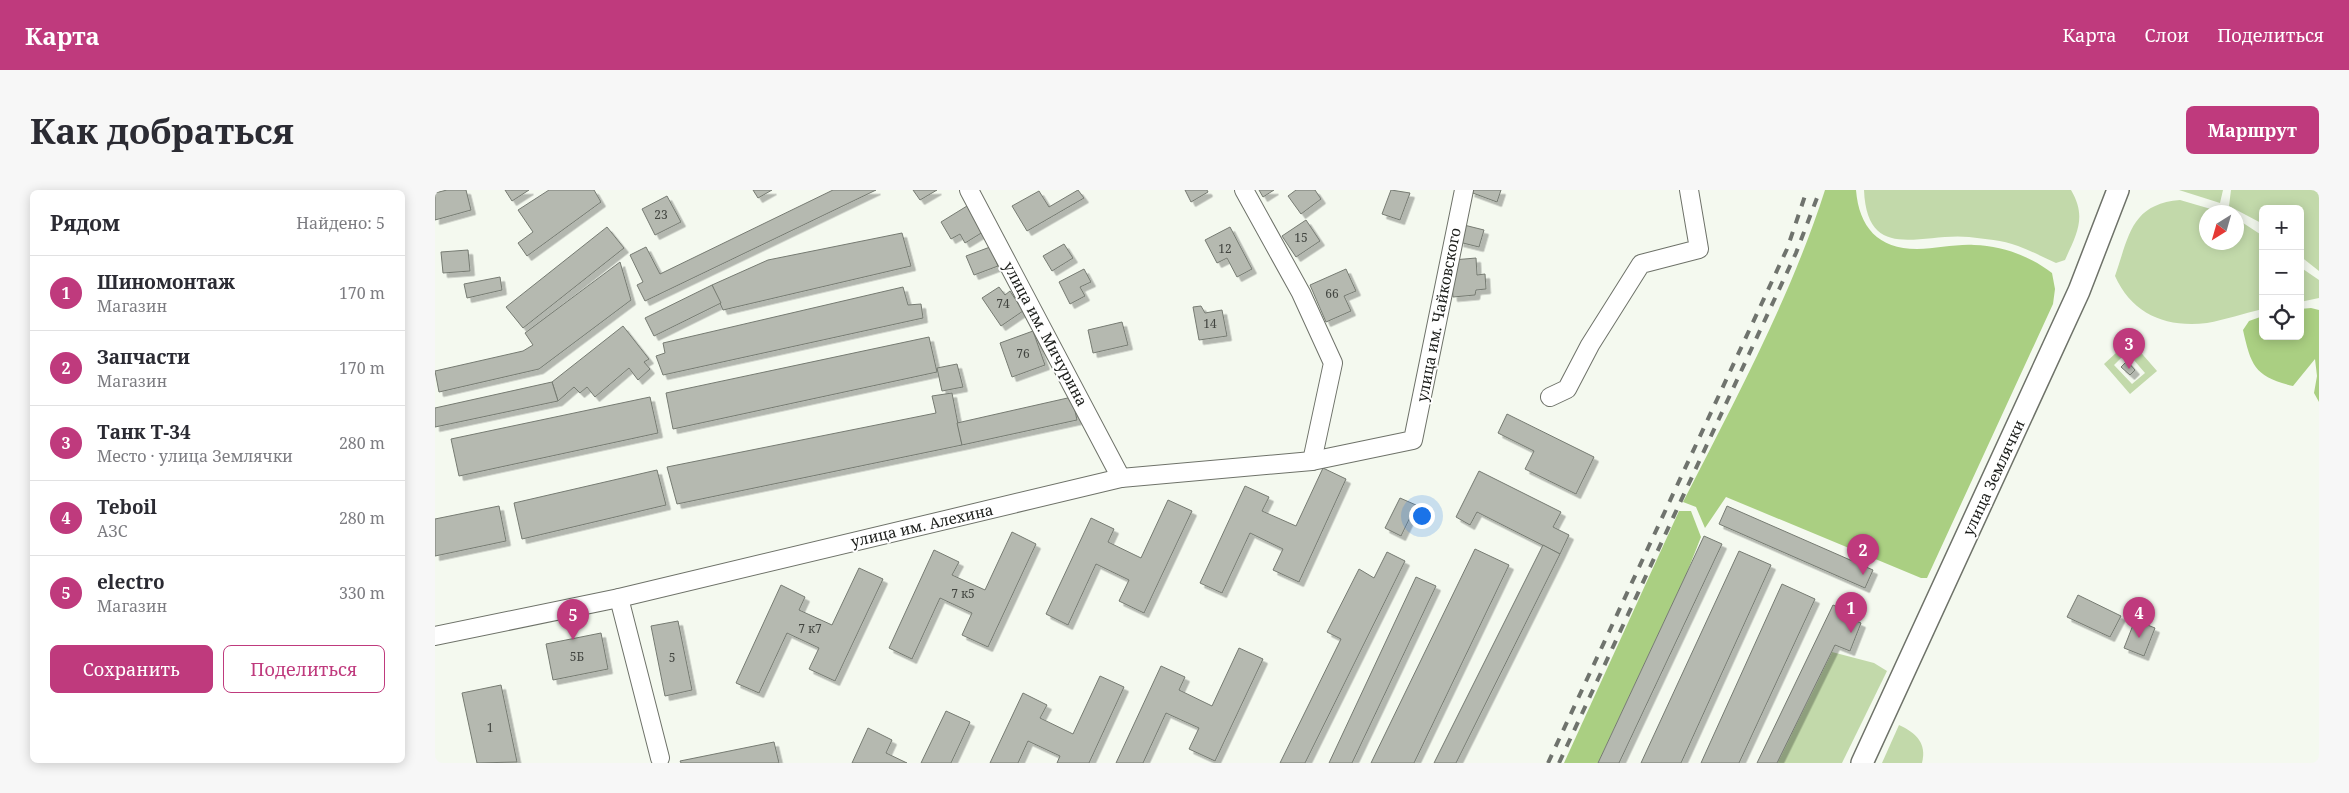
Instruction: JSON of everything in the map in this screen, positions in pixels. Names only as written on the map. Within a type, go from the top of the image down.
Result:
[{"type":"main road","name":"улица Землячки","points":[[1862,763],[2071,308],[2119,190]]},
{"type":"street","name":"улица им. Мичурина","points":[[969,190],[1121,478]]},
{"type":"street","points":[[1244,190],[1301,293],[1333,363],[1311,461]]},
{"type":"street","name":"улица им. Чайковского","points":[[1413,440],[1464,190]]},
{"type":"street","points":[[1550,397],[1567,389],[1590,345],[1641,264],[1699,249],[1689,190]]},
{"type":"street","name":"улица им. Алехина","points":[[435,636],[619,598],[1121,478],[1311,461],[1413,440]]},
{"type":"street","points":[[619,598],[661,758]]},
{"type":"green space","points":[[1825,190],[1856,190],[1861,215],[1866,225],[1881,240],[1891,245],[1917,249],[1967,245],[1995,247],[2025,257],[2052,273],[2055,289],[2053,304],[1927,578],[1921,578],[1726,497],[1705,528],[1696,507],[1683,502],[1742,387],[1778,310],[1811,231]]},
{"type":"green space","points":[[1864,190],[2071,190],[2076,200],[2079,225],[2065,260],[2056,263],[2018,246],[1994,240],[1969,237],[1900,239],[1886,236],[1875,228],[1867,213]]},
{"type":"green space","points":[[2179,190],[2223,190],[2220,203]]},
{"type":"green space","points":[[2231,190],[2319,190],[2319,271],[2304,259],[2304,205],[2259,205],[2259,222],[2244,214],[2244,205],[2229,205]]},
{"type":"green space","points":[[2180,200],[2199,206],[2199,250],[2244,250],[2244,224],[2259,233],[2259,310],[2207,323],[2178,323],[2152,316],[2131,300],[2115,276],[2124,248],[2134,224],[2142,215],[2151,208]]},
{"type":"green space","points":[[2304,270],[2319,280],[2319,298],[2304,301]]},
{"type":"green space","points":[[2304,309],[2319,310],[2319,402],[2314,393],[2317,376],[2315,359],[2293,386],[2270,379],[2252,361],[2243,330],[2249,321],[2259,317],[2259,340],[2304,340]]},
{"type":"green space","points":[[2130,340],[2157,371],[2130,394],[2104,364]],"holes":[[[2127,352],[2145,373],[2132,384],[2114,365]]]},
{"type":"green space","points":[[1679,511],[1691,511],[1701,537],[1686,575],[1598,763],[1564,763]]},
{"type":"green space","points":[[1832,652],[1874,663],[1887,671],[1842,763],[1777,763]]},
{"type":"green space","points":[[1899,725],[1915,735],[1919,740],[1923,750],[1922,763],[1882,763]]},
{"type":"building","points":[[447,190],[466,190],[471,210],[435,220],[435,193]]},
{"type":"building","points":[[505,190],[529,190],[512,201]]},
{"type":"building","points":[[549,190],[594,190],[601,202],[527,256],[518,243],[533,232],[518,210]]},
{"type":"building","points":[[753,190],[772,190],[758,198]]},
{"type":"building","points":[[833,190],[876,190],[645,301],[637,285],[643,282],[630,255],[646,247],[660,274]]},
{"type":"building","points":[[913,190],[937,190],[920,200]]},
{"type":"building","points":[[1078,190],[1084,198],[1027,231],[1012,206],[1039,191],[1049,207]]},
{"type":"building","points":[[1185,190],[1207,190],[1208,192],[1191,202]]},
{"type":"building","points":[[1259,190],[1274,190],[1263,197]]},
{"type":"building","points":[[1296,190],[1315,190],[1321,199],[1301,214],[1288,196]]},
{"type":"building","points":[[1391,190],[1410,193],[1400,220],[1382,214]]},
{"type":"building","points":[[1471,190],[1501,190],[1497,202],[1470,192]]},
{"type":"building","points":[[667,196],[681,222],[655,235],[642,209]]},
{"type":"building","points":[[967,206],[983,232],[965,243],[960,234],[951,239],[941,222]]},
{"type":"building","points":[[1306,220],[1320,241],[1296,257],[1282,236]]},
{"type":"building","points":[[1464,225],[1484,230],[1479,247],[1459,242]]},
{"type":"building","points":[[607,227],[624,248],[523,328],[506,307]]},
{"type":"building","points":[[1230,227],[1252,269],[1237,277],[1227,258],[1217,263],[1205,240]]},
{"type":"building","points":[[902,233],[911,266],[723,310],[712,285],[768,260]]},
{"type":"building","points":[[1064,244],[1073,258],[1052,271],[1043,256]]},
{"type":"building","points":[[990,247],[998,266],[974,275],[966,256]]},
{"type":"building","points":[[468,250],[470,271],[443,273],[441,252]]},
{"type":"building","points":[[1476,258],[1477,275],[1485,274],[1486,289],[1476,290],[1475,295],[1453,297],[1451,272],[1453,260]]},
{"type":"building","points":[[620,262],[631,300],[539,369],[439,392],[435,371],[523,351],[533,345],[525,333]]},
{"type":"building","points":[[1084,269],[1091,282],[1080,287],[1085,296],[1070,304],[1059,282]]},
{"type":"building","points":[[1346,269],[1356,291],[1344,296],[1351,311],[1326,322],[1310,285]]},
{"type":"building","points":[[500,277],[502,290],[467,298],[464,284]]},
{"type":"building","points":[[712,285],[721,303],[654,336],[645,318]]},
{"type":"building","points":[[903,287],[908,305],[921,304],[923,318],[663,375],[656,356],[665,353],[663,343]]},
{"type":"building","points":[[999,287],[1005,295],[1010,291],[1023,311],[1001,326],[982,298]]},
{"type":"building","points":[[1201,306],[1205,313],[1222,310],[1227,336],[1199,340],[1193,307]]},
{"type":"building","points":[[1122,322],[1128,345],[1093,353],[1088,330]]},
{"type":"building","points":[[623,326],[649,359],[644,362],[650,369],[638,380],[629,368],[595,397],[587,387],[580,393],[574,387],[558,401],[552,382]]},
{"type":"building","points":[[1033,331],[1045,365],[1012,377],[1000,343]]},
{"type":"building","points":[[929,337],[937,372],[673,429],[666,393]]},
{"type":"building","points":[[2127,361],[2135,370],[2130,375],[2121,367]]},
{"type":"building","points":[[957,364],[963,387],[942,391],[937,368]]},
{"type":"building","points":[[552,382],[558,401],[435,427],[435,408]]},
{"type":"building","points":[[952,393],[962,445],[677,504],[667,467],[936,413],[932,396]]},
{"type":"building","points":[[650,397],[658,433],[459,476],[451,439]]},
{"type":"building","points":[[1072,397],[1077,420],[962,445],[957,423]]},
{"type":"building","points":[[1507,414],[1594,457],[1576,494],[1525,469],[1534,451],[1498,433]]},
{"type":"building","points":[[1323,468],[1346,479],[1299,582],[1273,570],[1283,549],[1250,533],[1222,593],[1200,583],[1245,486],[1269,497],[1262,511],[1296,526]]},
{"type":"building","points":[[657,470],[666,505],[522,539],[514,503]]},
{"type":"building","points":[[1479,471],[1561,512],[1553,527],[1569,535],[1560,554],[1477,512],[1470,525],[1456,517]]},
{"type":"building","points":[[1400,498],[1416,505],[1401,536],[1385,528]]},
{"type":"building","points":[[1168,500],[1192,511],[1144,613],[1119,601],[1129,580],[1096,564],[1068,625],[1046,614],[1091,518],[1114,529],[1108,542],[1141,558]]},
{"type":"building","points":[[499,506],[506,541],[435,556],[435,519]]},
{"type":"building","points":[[1727,506],[1873,570],[1865,588],[1719,524]]},
{"type":"building","points":[[1012,532],[1036,544],[988,647],[962,635],[972,613],[940,598],[912,659],[889,648],[934,550],[959,562],[952,575],[985,590]]},
{"type":"building","points":[[1704,536],[1722,544],[1619,763],[1598,763]]},
{"type":"building","points":[[1543,545],[1560,554],[1456,763],[1434,763]]},
{"type":"building","points":[[1475,549],[1509,565],[1414,763],[1371,763]]},
{"type":"building","points":[[1739,551],[1771,565],[1681,763],[1641,763]]},
{"type":"building","points":[[1387,552],[1405,561],[1305,763],[1280,763],[1341,639],[1327,632],[1359,569],[1374,578]]},
{"type":"building","points":[[859,568],[883,579],[835,681],[809,669],[819,648],[787,633],[759,693],[736,683],[781,585],[805,597],[799,610],[832,625]]},
{"type":"building","points":[[1416,577],[1436,586],[1352,763],[1329,763]]},
{"type":"building","points":[[1782,584],[1815,599],[1739,763],[1701,763]]},
{"type":"building","points":[[2078,595],[2121,616],[2110,637],[2067,617]]},
{"type":"building","points":[[1833,605],[1850,612],[1847,617],[1861,623],[1850,651],[1835,645],[1777,763],[1757,763]]},
{"type":"building","points":[[2135,620],[2155,628],[2144,656],[2124,648]]},
{"type":"building","points":[[678,621],[692,690],[665,696],[651,626]]},
{"type":"building","points":[[601,633],[608,669],[553,680],[546,644]]},
{"type":"building","points":[[1239,648],[1263,659],[1215,761],[1189,749],[1199,728],[1166,713],[1143,763],[1116,763],[1161,666],[1185,677],[1179,690],[1212,706]]},
{"type":"building","points":[[1100,676],[1124,687],[1089,763],[1057,763],[1060,756],[1028,741],[1018,763],[990,763],[1023,693],[1047,705],[1040,718],[1073,734]]},
{"type":"building","points":[[501,685],[517,762],[477,763],[462,693]]},
{"type":"building","points":[[946,711],[970,722],[951,763],[921,763]]},
{"type":"building","points":[[868,728],[892,740],[886,753],[907,763],[852,763]]},
{"type":"building","points":[[774,742],[779,763],[681,763],[680,761]]},
{"type":"railway","points":[[1548,763],[1787,249],[1807,190]]},
{"type":"railway","points":[[1559,763],[1796,253],[1820,190]]},
{"type":"place","name":"Танк Т-34","points":[[2129,369]]},
{"type":"place","name":"Запчасти","points":[[1863,575]]},
{"type":"place","name":"Шиномонтаж","points":[[1851,633]]},
{"type":"place","name":"Teboil","points":[[2139,638]]},
{"type":"place","name":"electro","points":[[573,640]]}]
